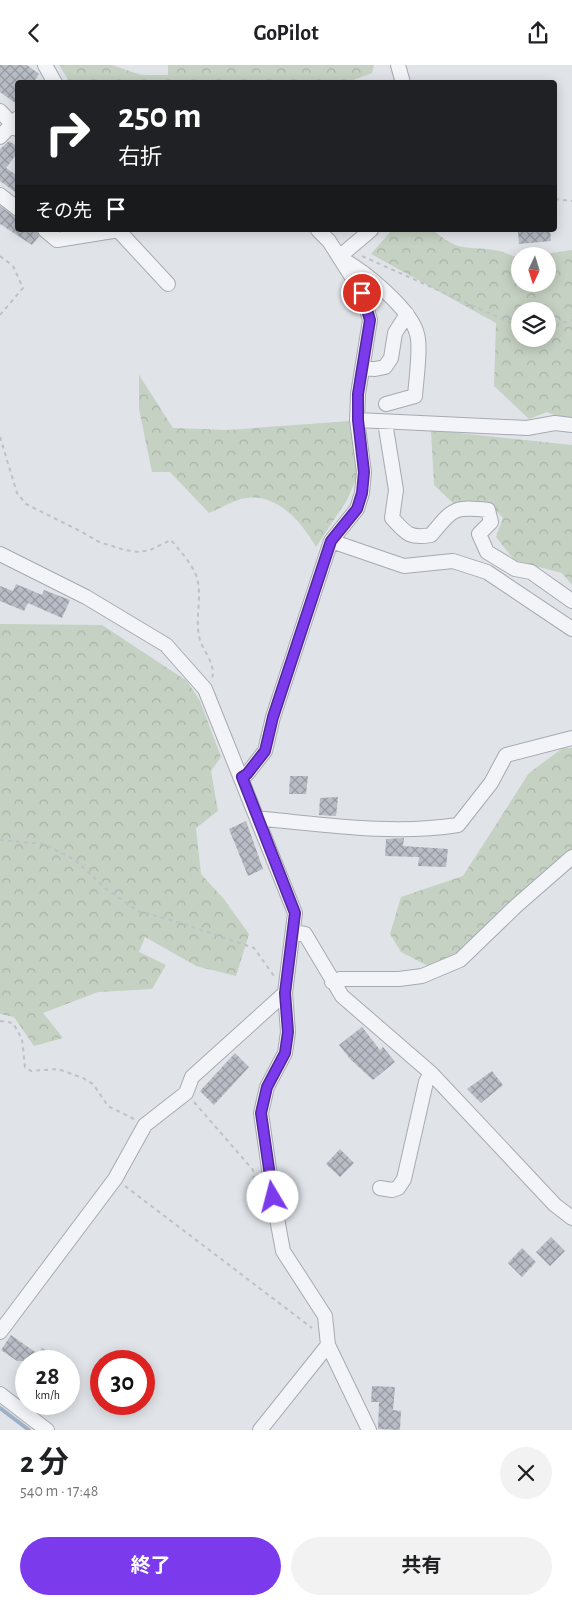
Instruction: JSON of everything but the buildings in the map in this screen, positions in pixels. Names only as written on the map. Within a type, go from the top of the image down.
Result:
[{"type":"street","points":[[45,65],[53,80]]},
{"type":"street","points":[[398,65],[402,80]]},
{"type":"street","points":[[0,111],[15,123]]},
{"type":"street","points":[[0,137],[15,125]]},
{"type":"street","points":[[0,195],[15,207]]},
{"type":"street","points":[[48,232],[57,239],[104,232]]},
{"type":"street","points":[[120,232],[168,284]]},
{"type":"street","points":[[242,777],[247,774],[265,751],[273,717],[331,541],[357,509],[362,493],[364,472],[358,420],[358,394],[364,368],[370,320],[362,293],[340,257],[320,232]]},
{"type":"street","points":[[340,257],[369,232]]},
{"type":"street","points":[[340,257],[359,269],[407,314],[418,334],[415,396],[386,404]]},
{"type":"street","points":[[364,368],[375,369],[385,367],[391,359],[395,333],[407,314]]},
{"type":"street","points":[[358,420],[527,429],[555,423],[572,425]]},
{"type":"street","points":[[385,422],[396,490],[392,518],[406,534],[420,537],[431,535],[451,511],[467,507],[488,509],[491,522],[480,534],[487,552],[515,569],[531,572],[572,601]]},
{"type":"street","points":[[331,541],[404,566],[453,561],[486,572],[572,629]]},
{"type":"street","points":[[0,554],[86,597],[166,645],[206,689],[224,739],[242,777],[295,913],[285,993],[288,1032],[285,1053],[267,1087],[261,1113],[283,1251],[324,1316],[327,1339],[369,1430]]},
{"type":"street","points":[[258,821],[264,819],[377,829],[433,829],[458,825],[491,783],[506,755],[572,738]]},
{"type":"street","points":[[332,982],[340,979],[399,979],[422,976],[460,960],[516,906],[572,857]]},
{"type":"street","points":[[293,932],[305,934],[342,996],[431,1073],[543,1192],[572,1218]]},
{"type":"street","points":[[0,1332],[115,1179],[145,1125],[186,1093],[192,1077],[285,993]]},
{"type":"street","points":[[380,1188],[398,1189],[404,1179],[426,1082],[431,1073]]},
{"type":"street","points":[[260,1430],[327,1339]]},
{"type":"street","points":[[0,1394],[47,1430]]},
{"type":"path","points":[[557,199],[572,201]]},
{"type":"path","points":[[0,256],[13,266],[23,288],[0,315]]},
{"type":"path","points":[[340,257],[365,256],[511,323]]},
{"type":"path","points":[[556,325],[572,320]]},
{"type":"path","points":[[0,437],[17,493],[26,504],[80,531],[99,543],[124,551],[139,552],[150,550],[172,540],[188,561],[196,577],[199,601],[197,622],[200,642],[212,661],[214,672],[212,681],[206,689]]},
{"type":"path","points":[[0,839],[44,844],[75,860],[106,889],[138,911],[254,947],[285,993]]},
{"type":"path","points":[[0,1021],[12,1023],[22,1039],[25,1067],[31,1071],[58,1069],[83,1078],[94,1084],[108,1106],[145,1125]]},
{"type":"path","points":[[186,1093],[253,1170],[255,1190],[261,1202]]},
{"type":"path","points":[[115,1179],[327,1339]]},
{"type":"green space","points":[[59,65],[112,65],[141,75],[168,75],[168,65],[374,65],[372,73],[353,80],[68,80]]},
{"type":"green space","points":[[390,232],[436,232],[449,242],[462,247],[497,251],[511,255],[511,293],[556,293],[556,252],[572,250],[572,420],[567,421],[547,412],[529,419],[494,386],[496,323],[371,254]]},
{"type":"green space","points":[[139,375],[173,428],[228,430],[350,421],[357,477],[347,500],[316,547],[295,518],[276,503],[253,497],[241,499],[209,513],[170,472],[152,472],[139,409]]},
{"type":"green space","points":[[431,430],[572,445],[572,585],[562,573],[515,561],[496,537],[503,518],[489,503],[455,505],[434,485]]},
{"type":"green space","points":[[0,624],[102,625],[187,681],[200,701],[221,757],[211,771],[218,811],[196,828],[201,874],[223,898],[249,934],[236,976],[196,966],[145,937],[139,952],[166,965],[152,989],[98,992],[43,1013],[63,1038],[34,1046],[14,1017],[0,1014]]},
{"type":"green space","points":[[563,748],[572,748],[572,850],[472,942],[451,958],[430,967],[401,952],[390,934],[401,897],[463,876],[529,773]]},
{"type":"waterway","points":[[0,1408],[29,1430]]},
{"type":"route","points":[[273,1197],[261,1113],[267,1087],[285,1053],[288,1032],[285,993],[295,913],[242,777],[247,774],[265,751],[273,717],[331,541],[357,509],[362,493],[364,472],[358,420],[358,394],[364,368],[370,320],[362,293]]}]
